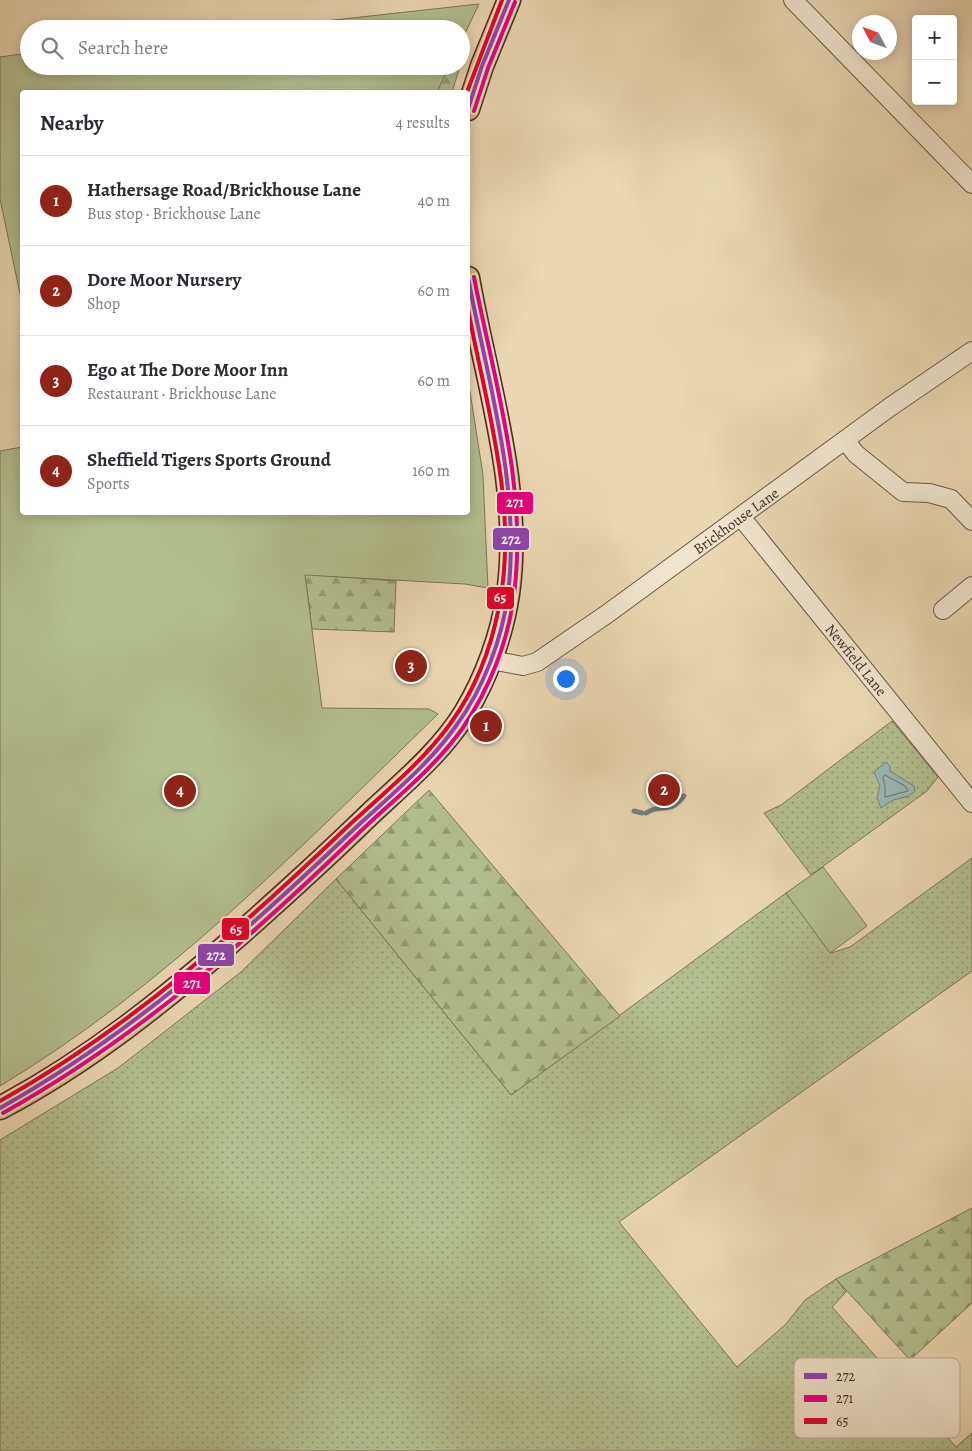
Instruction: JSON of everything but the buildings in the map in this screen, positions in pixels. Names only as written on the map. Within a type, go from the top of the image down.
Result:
[{"type":"main road","points":[[470,104],[482,66],[509,0]]},
{"type":"main road","points":[[0,1108],[58,1076],[124,1029],[204,965],[321,863],[440,746],[465,713],[491,660],[508,593],[510,521],[503,442],[470,287]]},
{"type":"street","points":[[793,0],[972,184]]},
{"type":"street","name":"Brickhouse Lane","points":[[491,660],[523,666],[537,662],[972,351]]},
{"type":"street","points":[[846,440],[856,454],[903,492],[929,493],[951,499],[972,521]]},
{"type":"street","name":"Newfield Lane","points":[[741,517],[972,803]]},
{"type":"street","points":[[944,610],[972,586]]},
{"type":"green space","points":[[479,4],[470,23],[470,20],[334,20]]},
{"type":"green space","points":[[20,54],[20,75],[445,75],[438,90],[20,90],[20,294],[0,199],[0,57]]},
{"type":"green space","points":[[432,75],[457,75],[453,90],[424,90]]},
{"type":"green space","points":[[470,392],[483,475],[488,588],[465,584],[305,575],[322,708],[429,709],[438,714],[283,864],[175,960],[119,1005],[61,1047],[0,1086],[0,451],[20,447],[20,515],[470,515]]},
{"type":"green space","points":[[305,574],[396,581],[394,632],[312,629]]},
{"type":"green space","points":[[892,721],[938,777],[927,791],[811,875],[764,813],[781,805]]},
{"type":"green space","points":[[429,790],[620,1016],[511,1095],[336,879]]},
{"type":"green space","points":[[972,858],[972,971],[619,1222],[737,1367],[786,1324],[805,1300],[836,1279],[846,1292],[832,1307],[877,1358],[794,1358],[794,1438],[948,1438],[956,1447],[972,1433],[972,1451],[0,1451],[0,1140],[118,1068],[241,972],[336,879],[511,1095],[786,893],[831,953],[850,947]]},
{"type":"green space","points":[[823,867],[867,926],[830,953],[786,893]]},
{"type":"green space","points":[[972,1208],[972,1303],[912,1358],[908,1358],[836,1279]]},
{"type":"water","points":[[886,762],[890,766],[890,771],[914,786],[915,791],[909,796],[893,800],[881,808],[877,798],[880,786],[874,772]]},
{"type":"waterway","points":[[646,813],[674,806],[684,796]]},
{"type":"waterway","points":[[634,811],[642,813]]},
{"type":"transit line","name":"65","points":[[468,90],[502,0]]},
{"type":"transit line","name":"272","points":[[470,103],[482,66],[509,0]]},
{"type":"transit line","name":"271","points":[[474,111],[488,68],[515,2]]},
{"type":"transit line","name":"271","points":[[3,1113],[53,1084],[101,1052],[148,1018],[237,945],[428,769],[451,743],[472,714],[489,682],[502,648],[514,595],[517,555],[513,474],[507,434],[474,277]]},
{"type":"transit line","name":"272","points":[[0,1108],[95,1049],[140,1016],[227,945],[420,769],[445,741],[466,712],[483,680],[501,629],[508,594],[511,554],[506,474],[493,395],[470,287]]},
{"type":"transit line","name":"65","points":[[0,1101],[48,1073],[93,1042],[181,976],[265,904],[414,766],[439,739],[459,711],[487,653],[496,622],[504,569],[503,494],[498,457],[470,319]]},
{"type":"place","name":"Ego at The Dore Moor Inn","points":[[411,666]]},
{"type":"place","name":"Hathersage Road/Brickhouse Lane","points":[[486,726]]},
{"type":"place","name":"Dore Moor Nursery","points":[[664,790]]},
{"type":"place","name":"Sheffield Tigers Sports Ground","points":[[180,791]]}]
